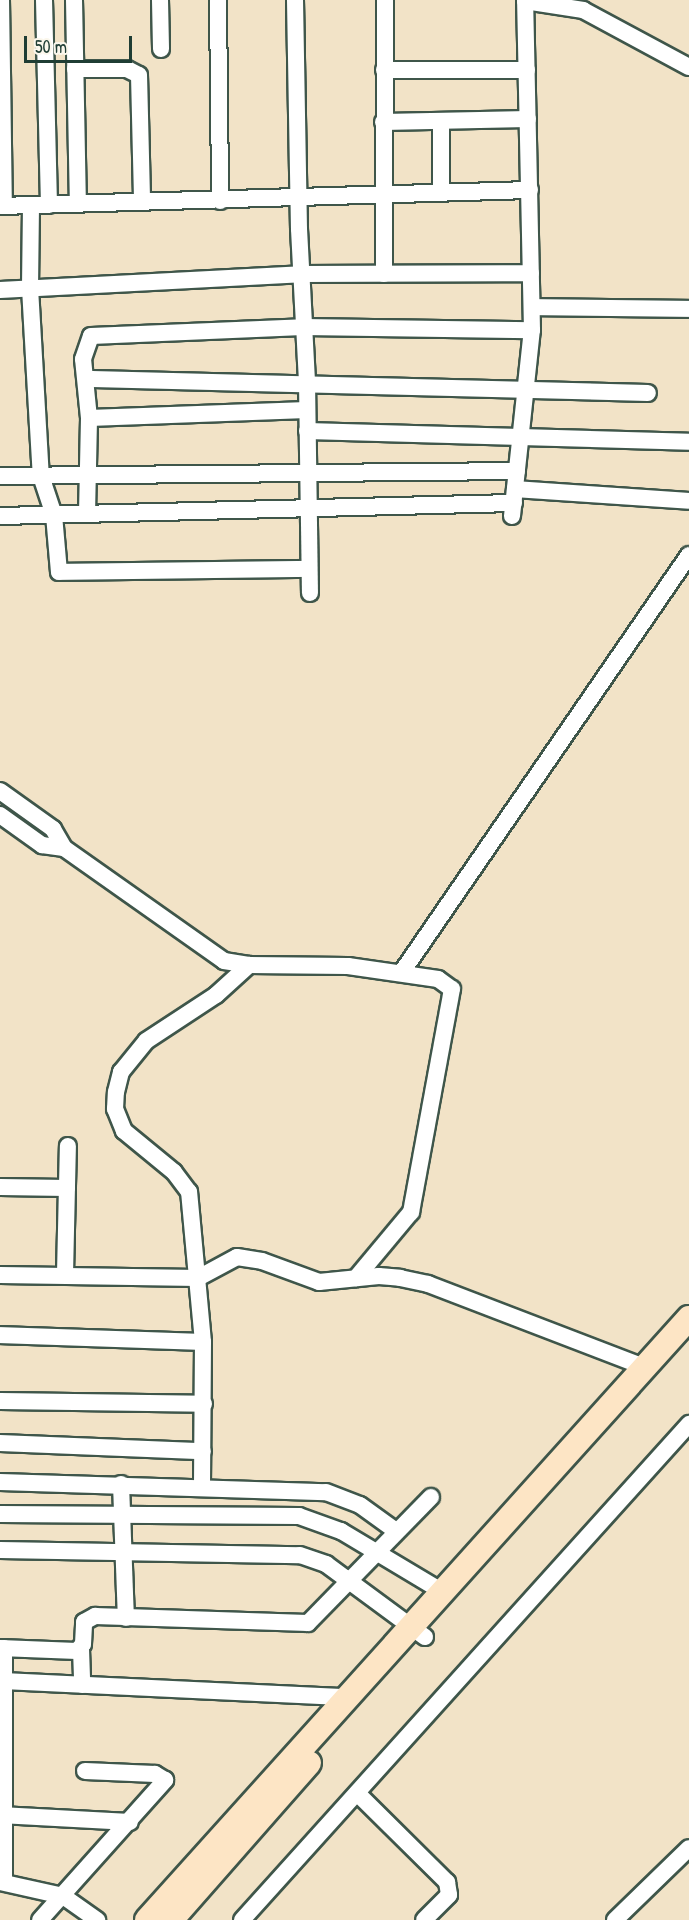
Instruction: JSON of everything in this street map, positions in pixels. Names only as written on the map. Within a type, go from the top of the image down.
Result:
[{"type":"main road","points":[[164,1916],[346,1697],[419,1631],[443,1592],[689,1318]]},
{"type":"main road","points":[[164,1916],[419,1631],[689,1343]]},
{"type":"street","points":[[1,0],[2,206],[530,190]]},
{"type":"street","points":[[44,0],[48,205]]},
{"type":"street","points":[[74,0],[78,204]]},
{"type":"street","points":[[160,0],[161,49]]},
{"type":"street","points":[[218,0],[220,201]]},
{"type":"street","points":[[295,0],[298,196],[303,327],[308,381],[306,509],[310,593]]},
{"type":"street","points":[[384,274],[385,0]]},
{"type":"street","points":[[514,503],[532,330],[525,1],[583,10],[689,67]]},
{"type":"street","points":[[75,69],[127,69],[139,75],[142,202]]},
{"type":"street","points":[[384,70],[527,70]]},
{"type":"street","points":[[383,122],[528,119]]},
{"type":"street","points":[[441,121],[441,192]]},
{"type":"street","points":[[31,206],[30,288],[41,476],[54,515],[59,572],[309,569]]},
{"type":"street","points":[[0,290],[301,274],[531,273]]},
{"type":"street","points":[[532,307],[689,309]]},
{"type":"street","points":[[87,514],[89,418],[83,358],[91,336],[303,327],[532,330]]},
{"type":"street","points":[[92,379],[308,381],[648,393]]},
{"type":"street","points":[[89,418],[307,410]]},
{"type":"street","points":[[307,431],[521,434],[689,442]]},
{"type":"street","points":[[0,476],[517,471]]},
{"type":"street","points":[[0,516],[514,503],[689,501]]},
{"type":"street","points":[[402,972],[689,555]]},
{"type":"street","points":[[0,791],[53,829],[64,848],[212,954],[249,965],[327,964],[402,972],[446,982],[453,997],[411,1212],[356,1278]]},
{"type":"street","points":[[0,815],[42,845],[64,848]]},
{"type":"street","points":[[202,1486],[203,1341],[189,1192],[174,1172],[124,1131],[115,1109],[116,1092],[121,1072],[146,1041],[216,995],[249,965]]},
{"type":"street","points":[[65,1274],[68,1146]]},
{"type":"street","points":[[0,1187],[67,1188]]},
{"type":"street","points":[[0,1275],[65,1274],[198,1278],[237,1257],[262,1261],[319,1282],[379,1276],[428,1284],[644,1367]]},
{"type":"street","points":[[0,1335],[203,1341]]},
{"type":"street","points":[[0,1401],[204,1404]]},
{"type":"street","points":[[242,1920],[689,1424]]},
{"type":"street","points":[[0,1443],[203,1451]]},
{"type":"street","points":[[0,1482],[202,1486],[336,1493],[360,1505],[396,1531]]},
{"type":"street","points":[[121,1484],[126,1618]]},
{"type":"street","points":[[82,1685],[81,1649],[88,1618],[299,1625],[316,1616],[431,1497]]},
{"type":"street","points":[[0,1514],[299,1516],[341,1531],[443,1592]]},
{"type":"street","points":[[0,1550],[300,1555],[326,1563],[419,1631]]},
{"type":"street","points":[[81,1649],[2,1648],[2,1882],[63,1896],[97,1920]]},
{"type":"street","points":[[3,1681],[346,1697]]},
{"type":"street","points":[[40,1920],[163,1785],[162,1776],[85,1771]]},
{"type":"street","points":[[357,1793],[447,1882],[449,1895],[424,1920]]},
{"type":"street","points":[[1,1815],[130,1822]]},
{"type":"street","points":[[621,1918],[685,1859]]}]
